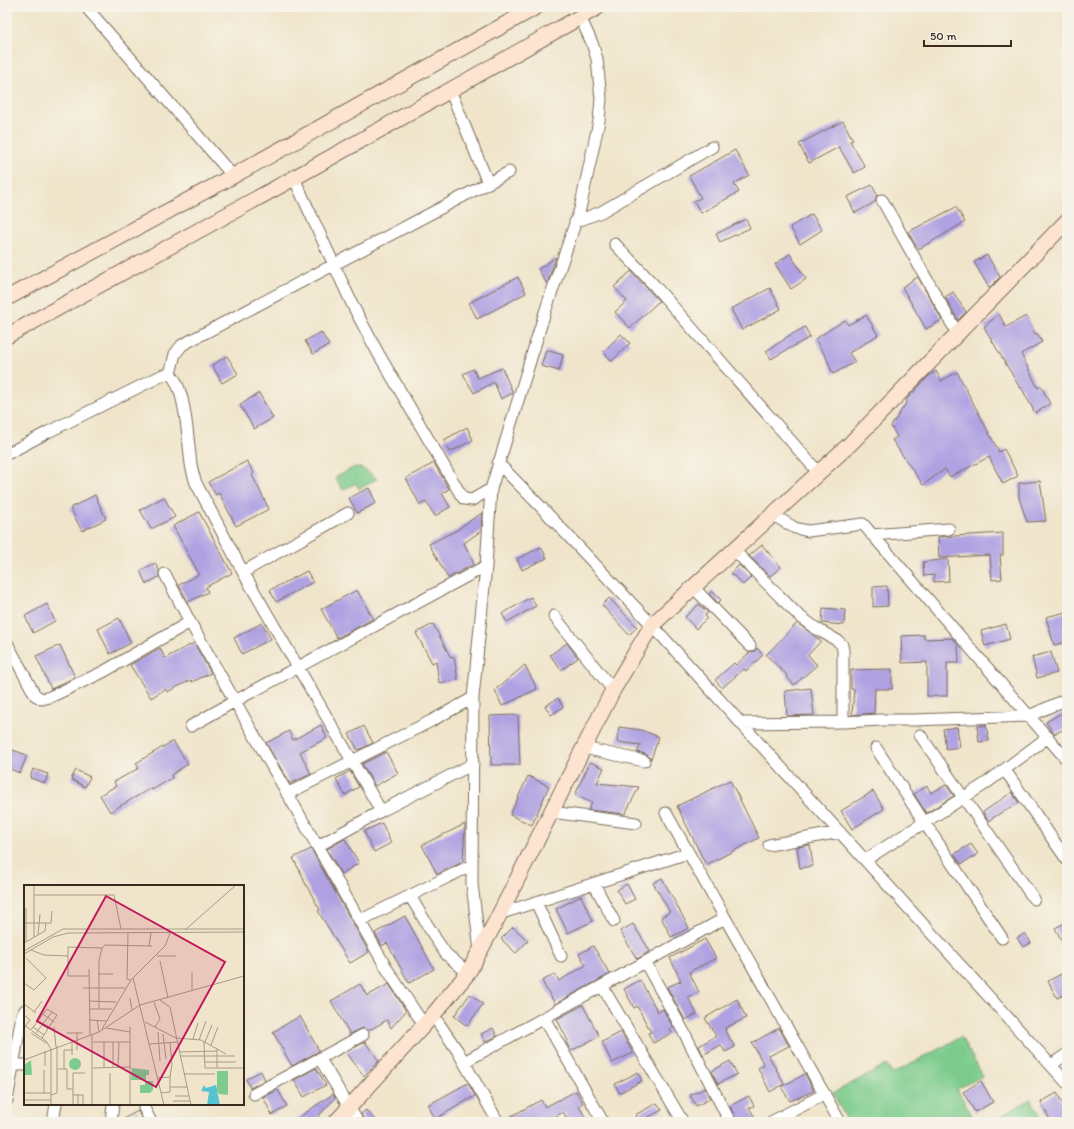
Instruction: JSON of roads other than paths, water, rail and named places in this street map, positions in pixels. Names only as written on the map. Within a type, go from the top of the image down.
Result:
[{"type":"street","points":[[86,7],[232,176]]},
{"type":"street","points":[[7,298],[232,176],[536,7]]},
{"type":"street","points":[[7,336],[294,178],[598,7]]},
{"type":"street","points":[[480,950],[472,884],[473,698],[486,566],[491,489],[545,312],[580,209],[599,121],[601,99],[597,59],[592,43],[580,17]]},
{"type":"street","points":[[450,90],[488,183]]},
{"type":"street","points":[[575,222],[601,212],[712,147]]},
{"type":"street","points":[[170,374],[175,354],[182,345],[509,172]]},
{"type":"street","points":[[294,178],[353,306],[378,353],[461,495],[464,499],[472,500],[491,489]]},
{"type":"street","points":[[882,200],[957,333]]},
{"type":"street","points":[[336,1122],[428,1020],[468,973],[613,690],[652,625],[819,474],[850,444],[1067,221]]},
{"type":"street","points":[[615,244],[654,285],[819,474]]},
{"type":"street","points":[[7,454],[163,375],[170,374],[175,378],[182,393],[192,467],[196,482],[243,572],[381,811]]},
{"type":"street","points":[[498,463],[652,625],[1067,1083]]},
{"type":"street","points":[[243,572],[348,514]]},
{"type":"street","points":[[773,516],[796,528],[808,531],[863,524],[1067,760]]},
{"type":"street","points":[[872,535],[949,529]]},
{"type":"street","points":[[734,550],[798,615],[842,645],[843,722]]},
{"type":"street","points":[[191,726],[486,566]]},
{"type":"street","points":[[165,574],[190,622],[287,794],[388,969],[428,1020],[464,1062],[498,1122]]},
{"type":"street","points":[[694,588],[750,646]]},
{"type":"street","points":[[554,616],[613,690]]},
{"type":"street","points":[[7,643],[36,695],[42,699],[50,698],[103,672],[190,622]]},
{"type":"street","points":[[287,794],[352,762],[473,698]]},
{"type":"street","points":[[741,723],[843,722],[1029,716],[1067,699]]},
{"type":"street","points":[[920,735],[1034,899]]},
{"type":"street","points":[[865,860],[964,798],[1048,738]]},
{"type":"street","points":[[584,748],[644,761]]},
{"type":"street","points":[[876,748],[1002,938]]},
{"type":"street","points":[[318,846],[381,811],[473,764]]},
{"type":"street","points":[[1005,770],[1067,860]]},
{"type":"street","points":[[551,812],[636,823]]},
{"type":"street","points":[[666,813],[840,1122]]},
{"type":"street","points":[[769,845],[840,832]]},
{"type":"street","points":[[499,914],[688,853]]},
{"type":"street","points":[[361,920],[472,865]]},
{"type":"street","points":[[594,884],[614,921]]},
{"type":"street","points":[[410,896],[436,941],[446,954],[468,973]]},
{"type":"street","points":[[536,902],[561,956]]},
{"type":"street","points":[[464,1062],[725,918]]},
{"type":"street","points":[[645,962],[730,1122]]},
{"type":"street","points":[[602,986],[683,1122]]},
{"type":"street","points":[[7,1100],[22,1015],[24,1012]]},
{"type":"street","points":[[544,1018],[603,1122]]},
{"type":"street","points":[[254,1094],[363,1035]]},
{"type":"street","points":[[1051,1065],[1067,1054]]},
{"type":"street","points":[[320,1059],[348,1108],[358,1122]]},
{"type":"street","points":[[13,1065],[24,1065]]},
{"type":"street","points":[[771,1122],[825,1094]]},
{"type":"street","points":[[53,1122],[56,1105]]},
{"type":"street","points":[[111,1122],[113,1105]]},
{"type":"street","points":[[144,1108],[151,1122]]}]
